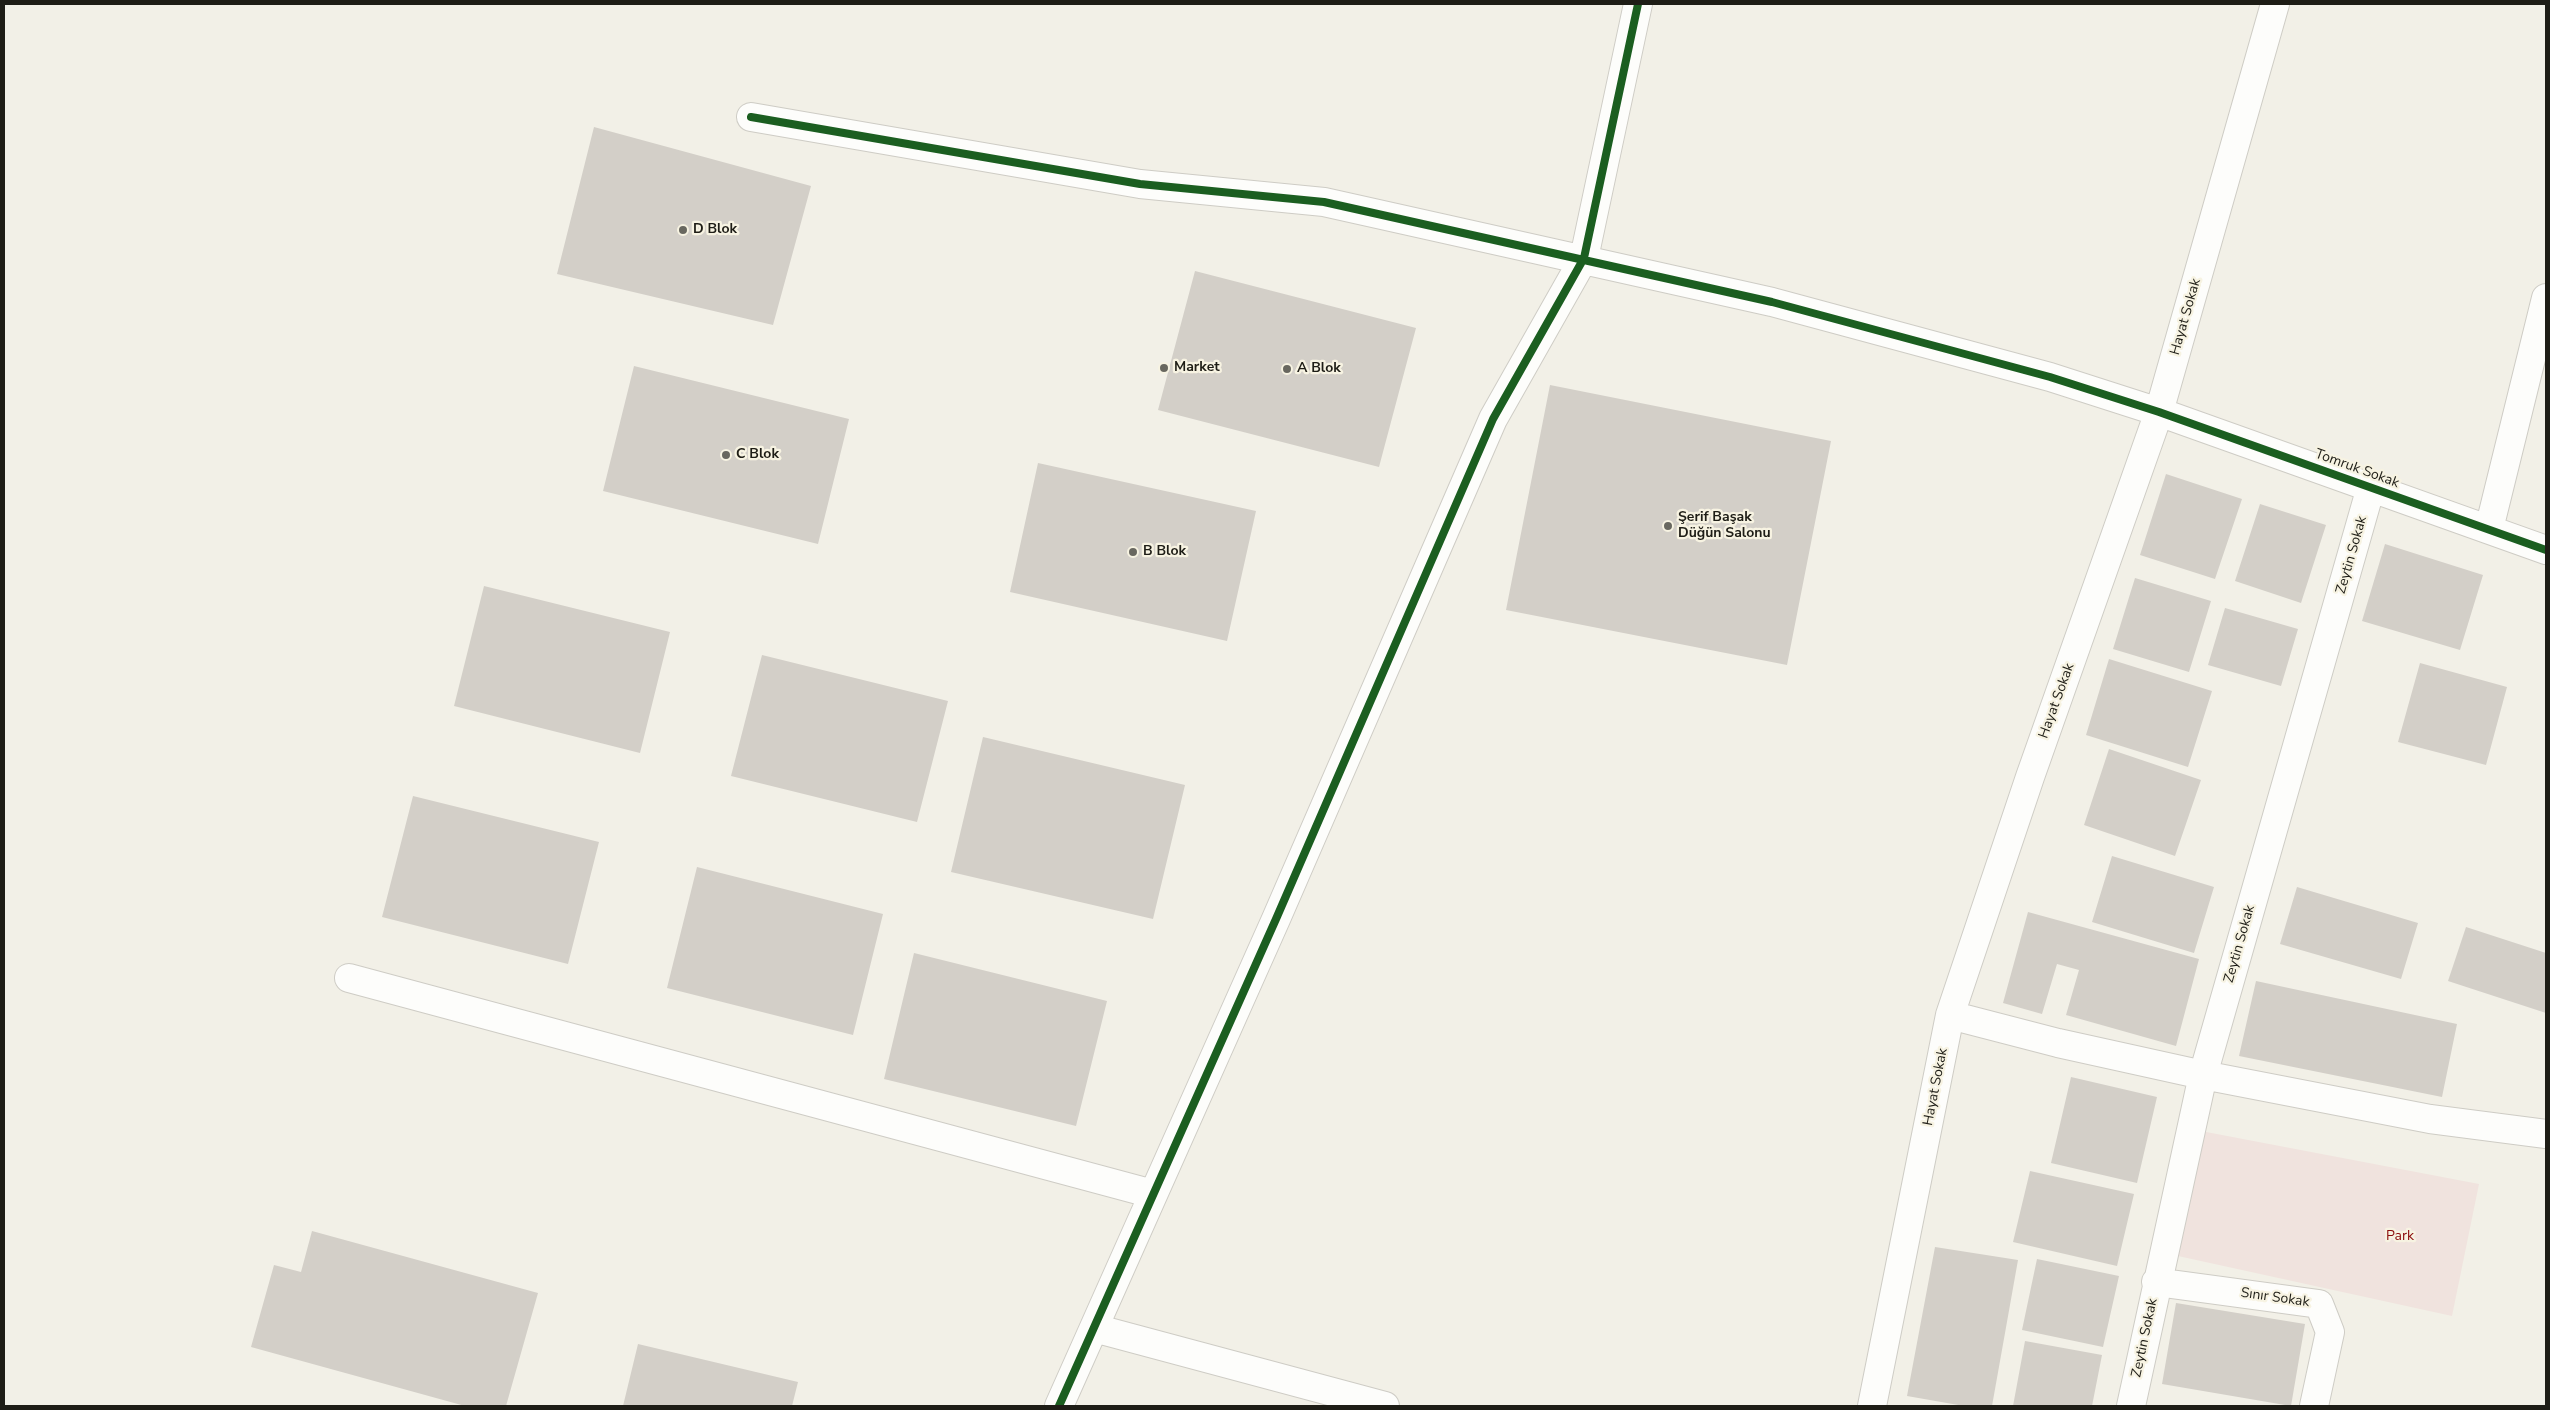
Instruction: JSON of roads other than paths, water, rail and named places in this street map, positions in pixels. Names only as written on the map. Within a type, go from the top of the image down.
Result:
[{"type":"street","points":[[1059,1406],[1280,910],[1493,420],[1584,258],[1638,4]]},
{"type":"street","name":"Hayat Sokak","points":[[1872,1406],[1950,1015],[2030,776],[2159,412],[2275,4]]},
{"type":"street","name":"Tomruk Sokak","points":[[752,117],[1140,184],[1324,202],[1584,258],[1772,302],[2050,377],[2159,412],[2546,550]]},
{"type":"street","points":[[2489,529],[2546,298]]},
{"type":"street","name":"Zeytin Sokak","points":[[2131,1406],[2156,1282],[2203,1074],[2371,488]]},
{"type":"street","points":[[349,978],[1153,1194]]},
{"type":"street","points":[[1950,1015],[2058,1044],[2203,1074],[2430,1119],[2546,1134]]},
{"type":"street","name":"Sınır Sokak","points":[[2156,1282],[2319,1304],[2330,1332],[2314,1406]]},
{"type":"street","points":[[1094,1328],[1385,1406]]},
{"type":"place","name":"D Blok","points":[[683,230]]},
{"type":"place","name":"Market","points":[[1164,368]]},
{"type":"place","name":"A Blok","points":[[1287,369]]},
{"type":"place","name":"C Blok","points":[[726,455]]},
{"type":"place","name":"Şerif Başak Düğün Salonu","points":[[1668,526]]},
{"type":"place","name":"B Blok","points":[[1133,552]]},
{"type":"park label","name":"Park","points":[[2400,1237]]}]
